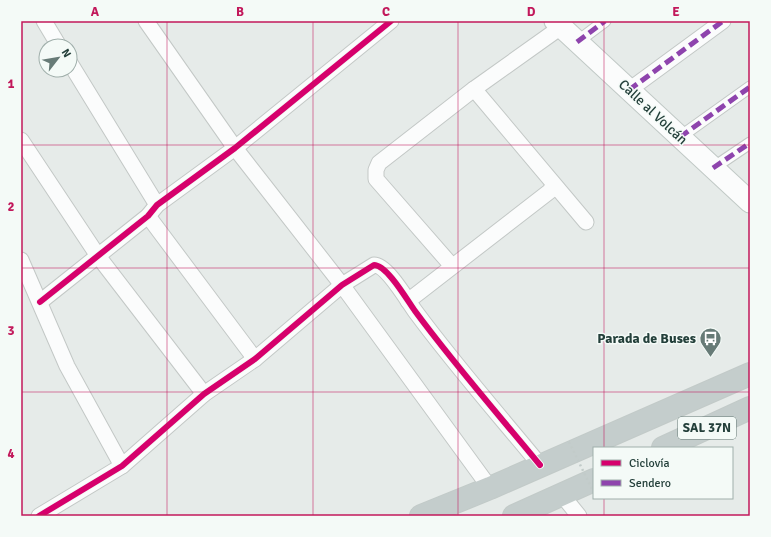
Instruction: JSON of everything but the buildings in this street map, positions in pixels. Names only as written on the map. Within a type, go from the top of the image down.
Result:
[{"type":"highway","name":"SAL 37N","points":[[421,516],[490,488],[750,374]]},
{"type":"highway","name":"SAL 37N","points":[[665,447],[750,408]]},
{"type":"highway","points":[[514,516],[562,495],[593,486]]},
{"type":"main road","name":"Calle al Volcán","points":[[558,24],[750,202]]},
{"type":"street","points":[[44,21],[54,38]]},
{"type":"street","points":[[146,21],[235,148],[342,285],[490,488]]},
{"type":"street","points":[[40,302],[152,211],[235,148],[391,21]]},
{"type":"street","points":[[577,42],[605,21]]},
{"type":"street","points":[[629,90],[723,21]]},
{"type":"street","points":[[452,266],[376,179],[376,170],[379,163],[558,24]]},
{"type":"street","points":[[78,78],[152,211],[255,359]]},
{"type":"street","points":[[680,137],[750,87]]},
{"type":"street","points":[[474,89],[553,185],[586,222]]},
{"type":"street","points":[[21,140],[98,256],[204,394]]},
{"type":"street","points":[[714,168],[750,143]]},
{"type":"street","points":[[408,301],[550,190],[553,185]]},
{"type":"street","points":[[21,260],[67,366],[122,466]]},
{"type":"street","points":[[39,516],[122,466],[204,394],[255,359],[342,285],[374,265],[378,265],[386,271],[408,301],[540,465]]},
{"type":"street","points":[[562,495],[579,516]]},
{"type":"path","points":[[569,442],[593,484]]},
{"type":"marked path","points":[[577,42],[605,21]]},
{"type":"marked path","points":[[629,90],[723,21]]},
{"type":"marked path","points":[[680,137],[750,87]]},
{"type":"marked path","points":[[713,168],[750,143]]},
{"type":"cycle path","points":[[40,302],[148,216],[157,205],[235,148],[391,21]]},
{"type":"cycle path","points":[[39,516],[122,466],[204,394],[255,359],[342,285],[374,265],[385,271],[391,277],[445,350],[540,465]]},
{"type":"place","name":"Parada de Buses","points":[[711,358]]}]
